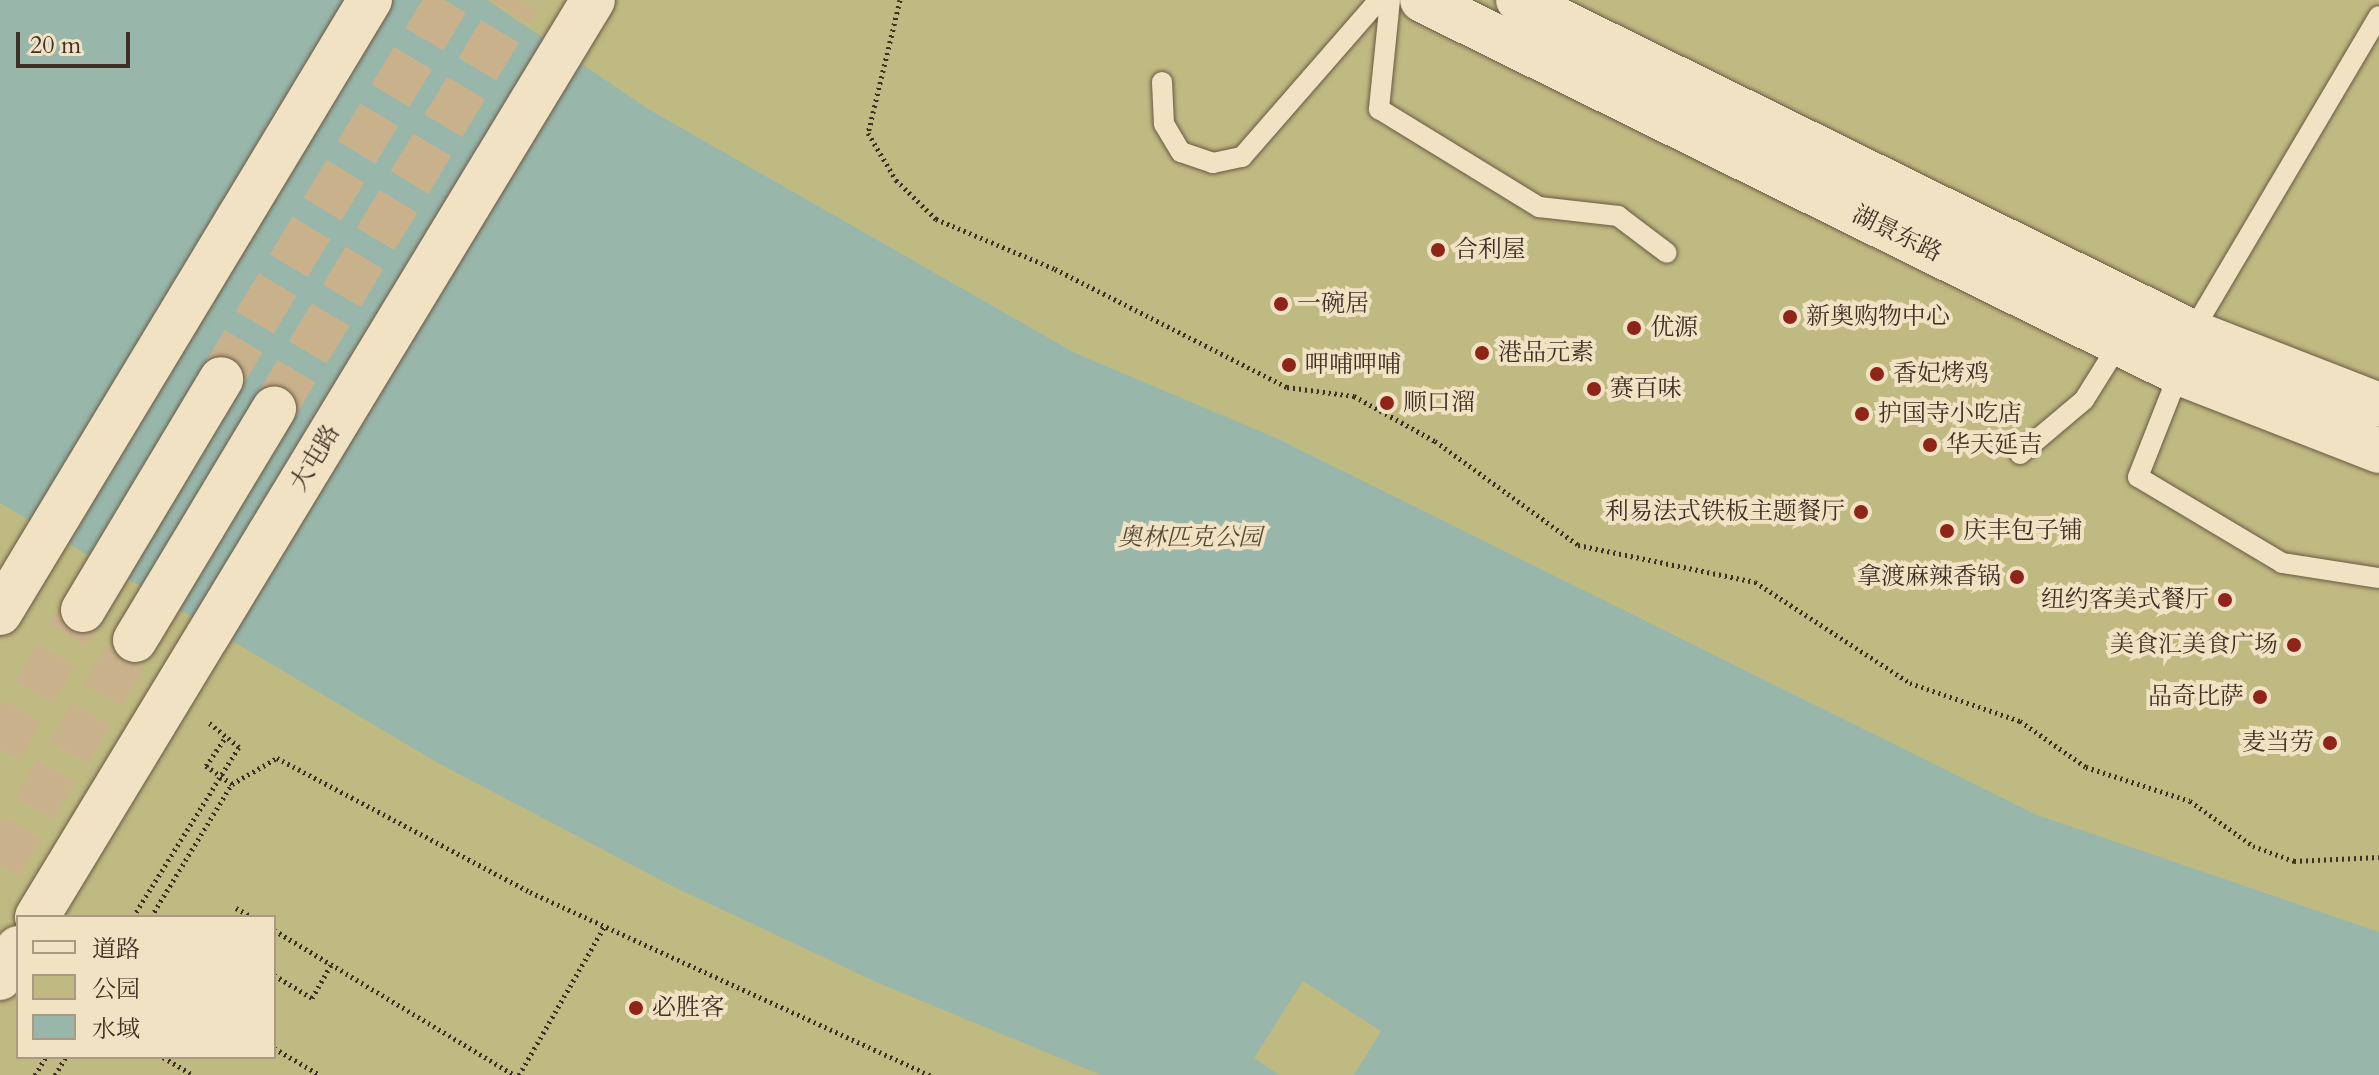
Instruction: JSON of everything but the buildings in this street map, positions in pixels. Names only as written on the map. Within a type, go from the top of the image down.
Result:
[{"type":"street","points":[[0,613],[370,0]]},
{"type":"street","name":"湖景东路","points":[[1422,0],[2179,373],[2379,451]]},
{"type":"street","name":"湖景东路","points":[[1518,0],[2192,332],[2379,405]]},
{"type":"street","name":"大屯路","points":[[38,915],[585,14]]},
{"type":"street","points":[[83,610],[221,379]]},
{"type":"street","points":[[135,640],[274,409]]},
{"type":"street","points":[[0,978],[16,951]]},
{"type":"lane","points":[[1162,82],[1164,124],[1181,152],[1213,163],[1242,157],[1379,0]]},
{"type":"lane","points":[[1390,0],[1379,109],[1539,207],[1618,216],[1667,253]]},
{"type":"lane","points":[[2192,332],[2379,16]]},
{"type":"lane","points":[[2020,454],[2084,400],[2119,344]]},
{"type":"lane","points":[[2179,373],[2138,477],[2282,563],[2379,578]]},
{"type":"path","points":[[900,0],[868,133],[896,180],[936,219],[1055,269],[1287,387],[1354,396],[1435,441],[1578,545],[1755,582],[1910,683],[2020,721],[2086,767],[2190,801],[2253,846],[2294,861],[2379,857]]},
{"type":"path","points":[[134,915],[239,747],[204,726],[212,714]]},
{"type":"path","points":[[225,738],[206,766],[232,784]]},
{"type":"path","points":[[152,915],[232,784],[277,758],[604,927],[930,1075]]},
{"type":"path","points":[[236,908],[248,915]]},
{"type":"path","points":[[276,931],[517,1075],[604,927]]},
{"type":"path","points":[[276,976],[312,998],[331,965]]},
{"type":"path","points":[[276,1049],[320,1075]]},
{"type":"path","points":[[166,1059],[193,1075]]},
{"type":"green space","name":"奥林匹克公园","points":[[0,0],[2379,0],[2379,1075],[0,1075]]},
{"type":"water","points":[[0,0],[487,0],[650,110],[1075,353],[1274,437],[2037,815],[2379,932],[2379,1075],[1354,1075],[1381,1031],[1303,981],[1254,1058],[1279,1075],[1101,1075],[876,982],[672,886],[438,763],[0,503]]},
{"type":"tunnel","points":[[221,379],[448,0]]},
{"type":"tunnel","points":[[274,409],[519,0]]},
{"type":"tunnel","points":[[0,749],[83,610]]},
{"type":"tunnel","points":[[0,865],[135,640]]},
{"type":"place","name":"合利屋","points":[[1438,250]]},
{"type":"place","name":"一碗居","points":[[1281,304]]},
{"type":"place","name":"新奥购物中心","points":[[1790,317]]},
{"type":"place","name":"优源","points":[[1634,328]]},
{"type":"place","name":"港品元素","points":[[1482,353]]},
{"type":"place","name":"呷哺呷哺","points":[[1289,365]]},
{"type":"place","name":"香妃烤鸡","points":[[1877,374]]},
{"type":"place","name":"赛百味","points":[[1594,389]]},
{"type":"place","name":"顺口溜","points":[[1387,403]]},
{"type":"place","name":"护国寺小吃店","points":[[1862,414]]},
{"type":"place","name":"华天延吉","points":[[1930,445]]},
{"type":"place","name":"利易法式铁板主题餐厅","points":[[1861,512]]},
{"type":"place","name":"庆丰包子铺","points":[[1947,531]]},
{"type":"place","name":"拿渡麻辣香锅","points":[[2017,577]]},
{"type":"place","name":"纽约客美式餐厅","points":[[2225,600]]},
{"type":"place","name":"美食汇美食广场","points":[[2294,645]]},
{"type":"place","name":"品奇比萨","points":[[2260,697]]},
{"type":"place","name":"麦当劳","points":[[2330,743]]},
{"type":"place","name":"必胜客","points":[[636,1008]]}]
